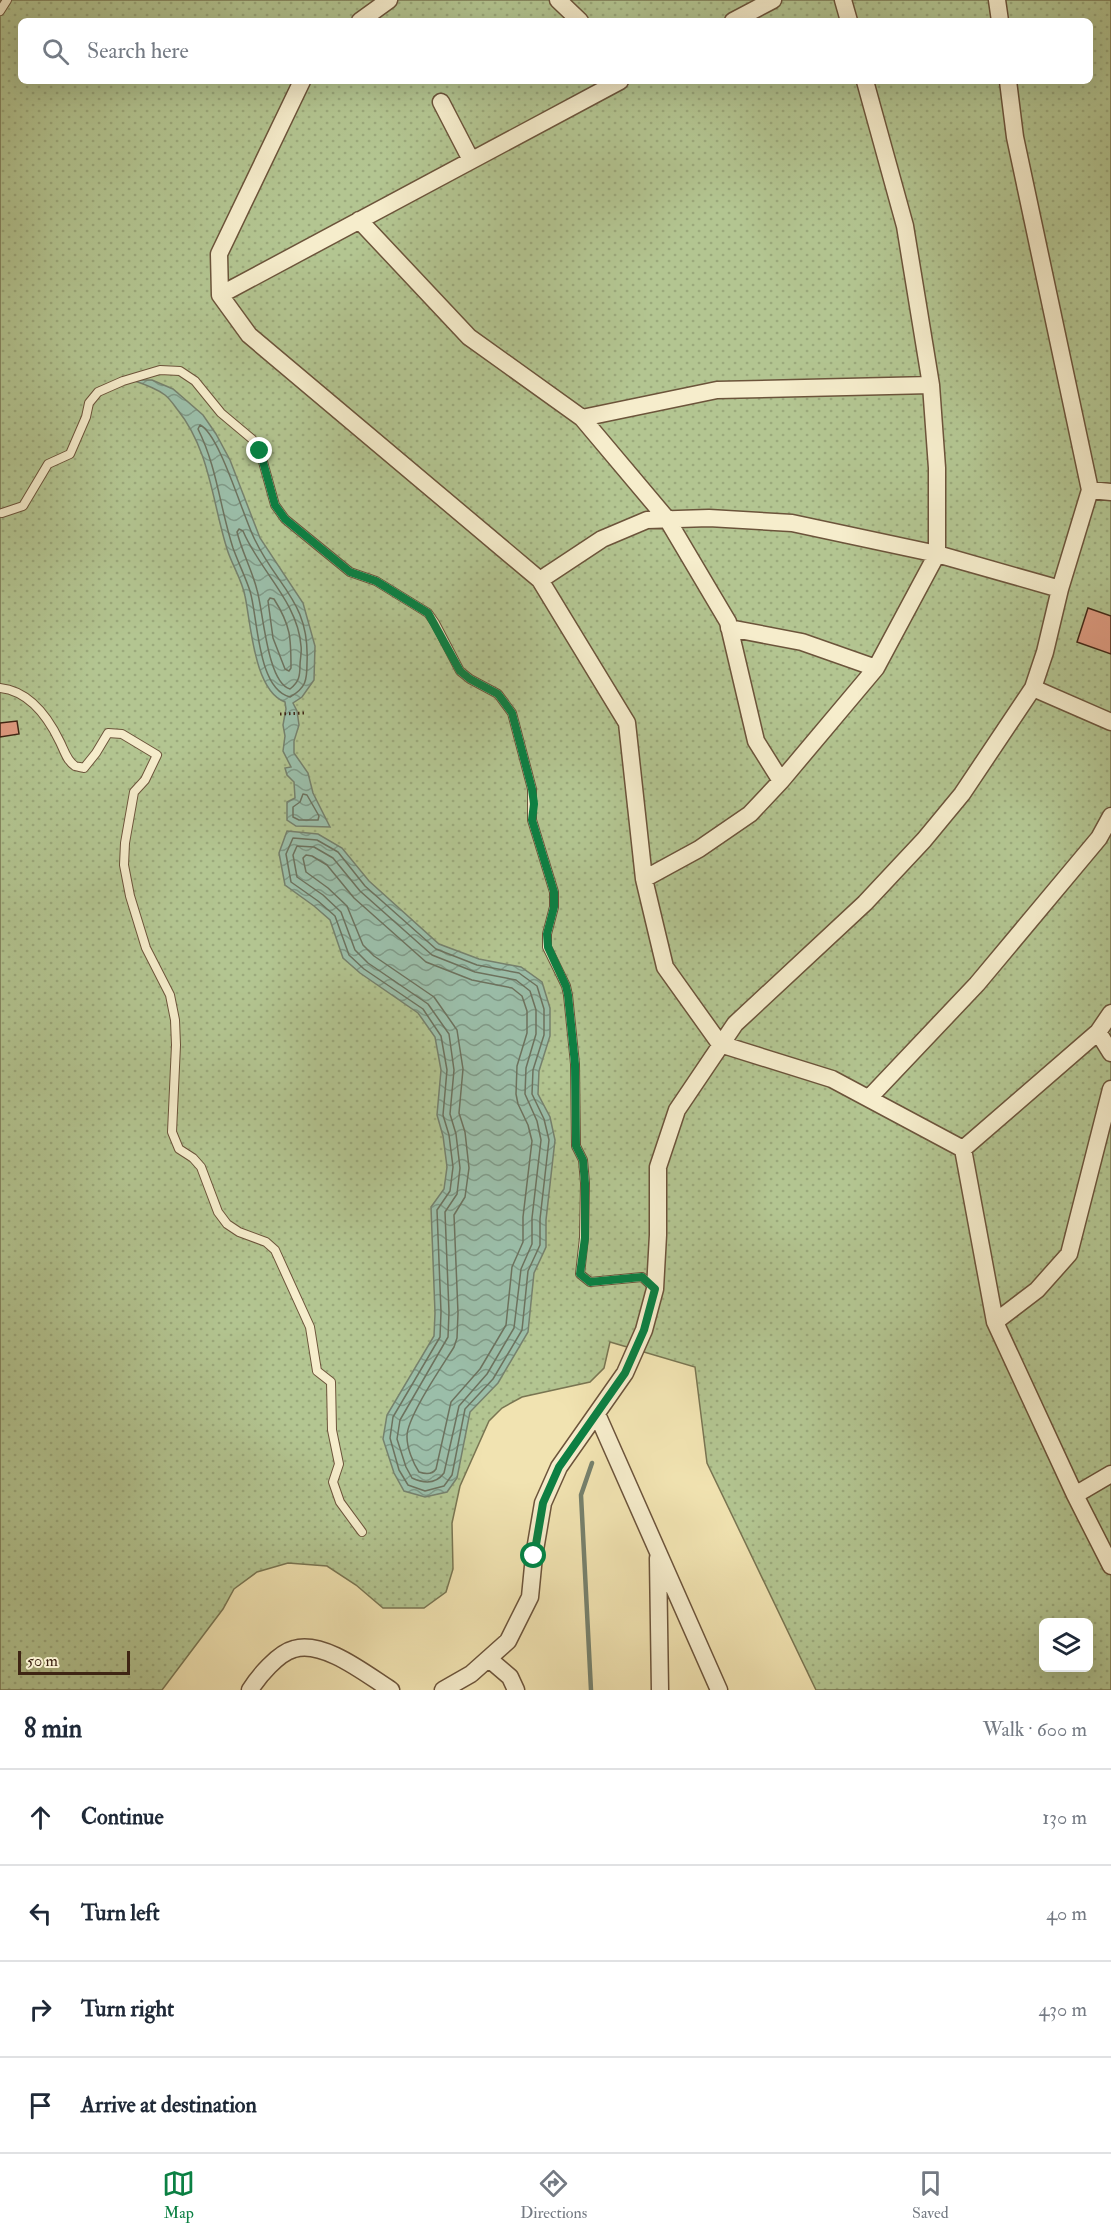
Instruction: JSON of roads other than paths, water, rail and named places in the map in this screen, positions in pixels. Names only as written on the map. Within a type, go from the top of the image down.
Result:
[{"type":"street","points":[[364,18],[389,0]]},
{"type":"street","points":[[558,0],[577,18]]},
{"type":"street","points":[[739,18],[772,0]]},
{"type":"street","points":[[843,0],[848,18]]},
{"type":"street","points":[[997,0],[1000,18]]},
{"type":"street","points":[[301,84],[219,254],[220,295],[249,335],[540,580],[627,723],[644,879],[665,967],[720,1044],[832,1079],[963,1149]]},
{"type":"street","points":[[220,295],[614,84]]},
{"type":"street","points":[[644,879],[699,849],[750,814],[781,781],[876,668],[937,554],[937,468],[931,385],[905,226],[866,84]]},
{"type":"street","points":[[443,1690],[471,1674],[508,1641],[530,1597],[543,1503],[559,1467],[625,1373],[644,1330],[655,1289],[658,1167],[676,1110],[735,1024],[865,903],[924,840],[962,794],[1033,688],[1090,490],[1015,137],[1008,84]]},
{"type":"street","points":[[441,102],[471,160]]},
{"type":"street","points":[[359,220],[469,337],[582,418],[667,519],[728,622],[756,741],[781,781]]},
{"type":"street","points":[[582,418],[717,390],[931,385]]},
{"type":"street","points":[[1090,490],[1111,492]]},
{"type":"street","points":[[540,580],[602,539],[647,520],[709,518],[792,523],[937,554],[1060,590]]},
{"type":"street","points":[[729,628],[802,642],[876,668]]},
{"type":"street","points":[[1033,688],[1111,722]]},
{"type":"street","points":[[869,1098],[976,984],[1099,838],[1111,816]]},
{"type":"street","points":[[963,1149],[1098,1032],[1111,1013]]},
{"type":"street","points":[[1098,1032],[1111,1053]]},
{"type":"street","points":[[995,1322],[1037,1290],[1069,1254],[1111,1089]]},
{"type":"street","points":[[963,1149],[995,1322],[1075,1495],[1111,1566]]},
{"type":"street","points":[[597,1414],[719,1690]]},
{"type":"street","points":[[1075,1495],[1111,1474]]},
{"type":"street","points":[[658,1551],[660,1690]]},
{"type":"street","points":[[250,1690],[257,1679],[273,1663],[293,1649],[313,1648],[342,1659],[391,1690]]},
{"type":"street","points":[[489,1659],[510,1677],[516,1690]]},
{"type":"lane","points":[[0,11],[7,0]]},
{"type":"lane","points":[[1,515],[23,506],[48,464],[70,454],[86,417],[89,403],[98,392],[123,381],[160,370],[180,371],[195,381],[221,413],[252,439],[260,451],[275,505],[285,519],[350,572],[376,581],[428,613],[460,671],[498,694],[512,713],[532,789],[534,804],[532,820],[554,892],[554,907],[547,934],[548,947],[568,995],[575,1064],[576,1146],[583,1160],[585,1183],[585,1238],[580,1274],[590,1282],[642,1277],[655,1289]]},
{"type":"lane","points":[[0,688],[25,696],[35,706],[52,727],[69,760],[75,765],[84,768],[108,733],[122,734],[157,755],[145,780],[134,792],[125,843],[124,865],[130,896],[146,948],[170,995],[175,1020],[172,1132],[179,1149],[193,1158],[201,1167],[218,1212],[226,1224],[239,1232],[266,1242],[275,1250],[310,1327],[317,1371],[331,1382],[332,1430],[339,1464],[333,1482],[340,1502],[362,1532]]},
{"type":"water","points":[[132,380],[152,380],[173,389],[203,415],[230,460],[260,538],[303,603],[315,646],[314,680],[302,697],[293,703],[299,725],[294,741],[294,753],[308,773],[313,793],[330,827],[296,826],[287,820],[287,802],[295,798],[294,782],[287,775],[285,768],[291,767],[283,751],[285,702],[275,695],[260,671],[244,590],[227,549],[209,476],[197,441],[169,398],[154,388]]},
{"type":"water","points":[[287,831],[318,834],[342,848],[369,881],[439,944],[479,959],[521,967],[542,982],[550,1008],[550,1036],[539,1071],[538,1094],[550,1117],[555,1140],[546,1220],[546,1247],[534,1273],[528,1332],[498,1383],[470,1412],[457,1478],[447,1492],[425,1497],[404,1491],[394,1473],[383,1439],[387,1415],[434,1336],[431,1207],[444,1189],[447,1167],[443,1136],[437,1115],[441,1070],[435,1037],[418,1013],[360,973],[343,958],[330,920],[285,885],[279,853]]},
{"type":"waterway","points":[[591,1690],[581,1495],[592,1463]]}]
